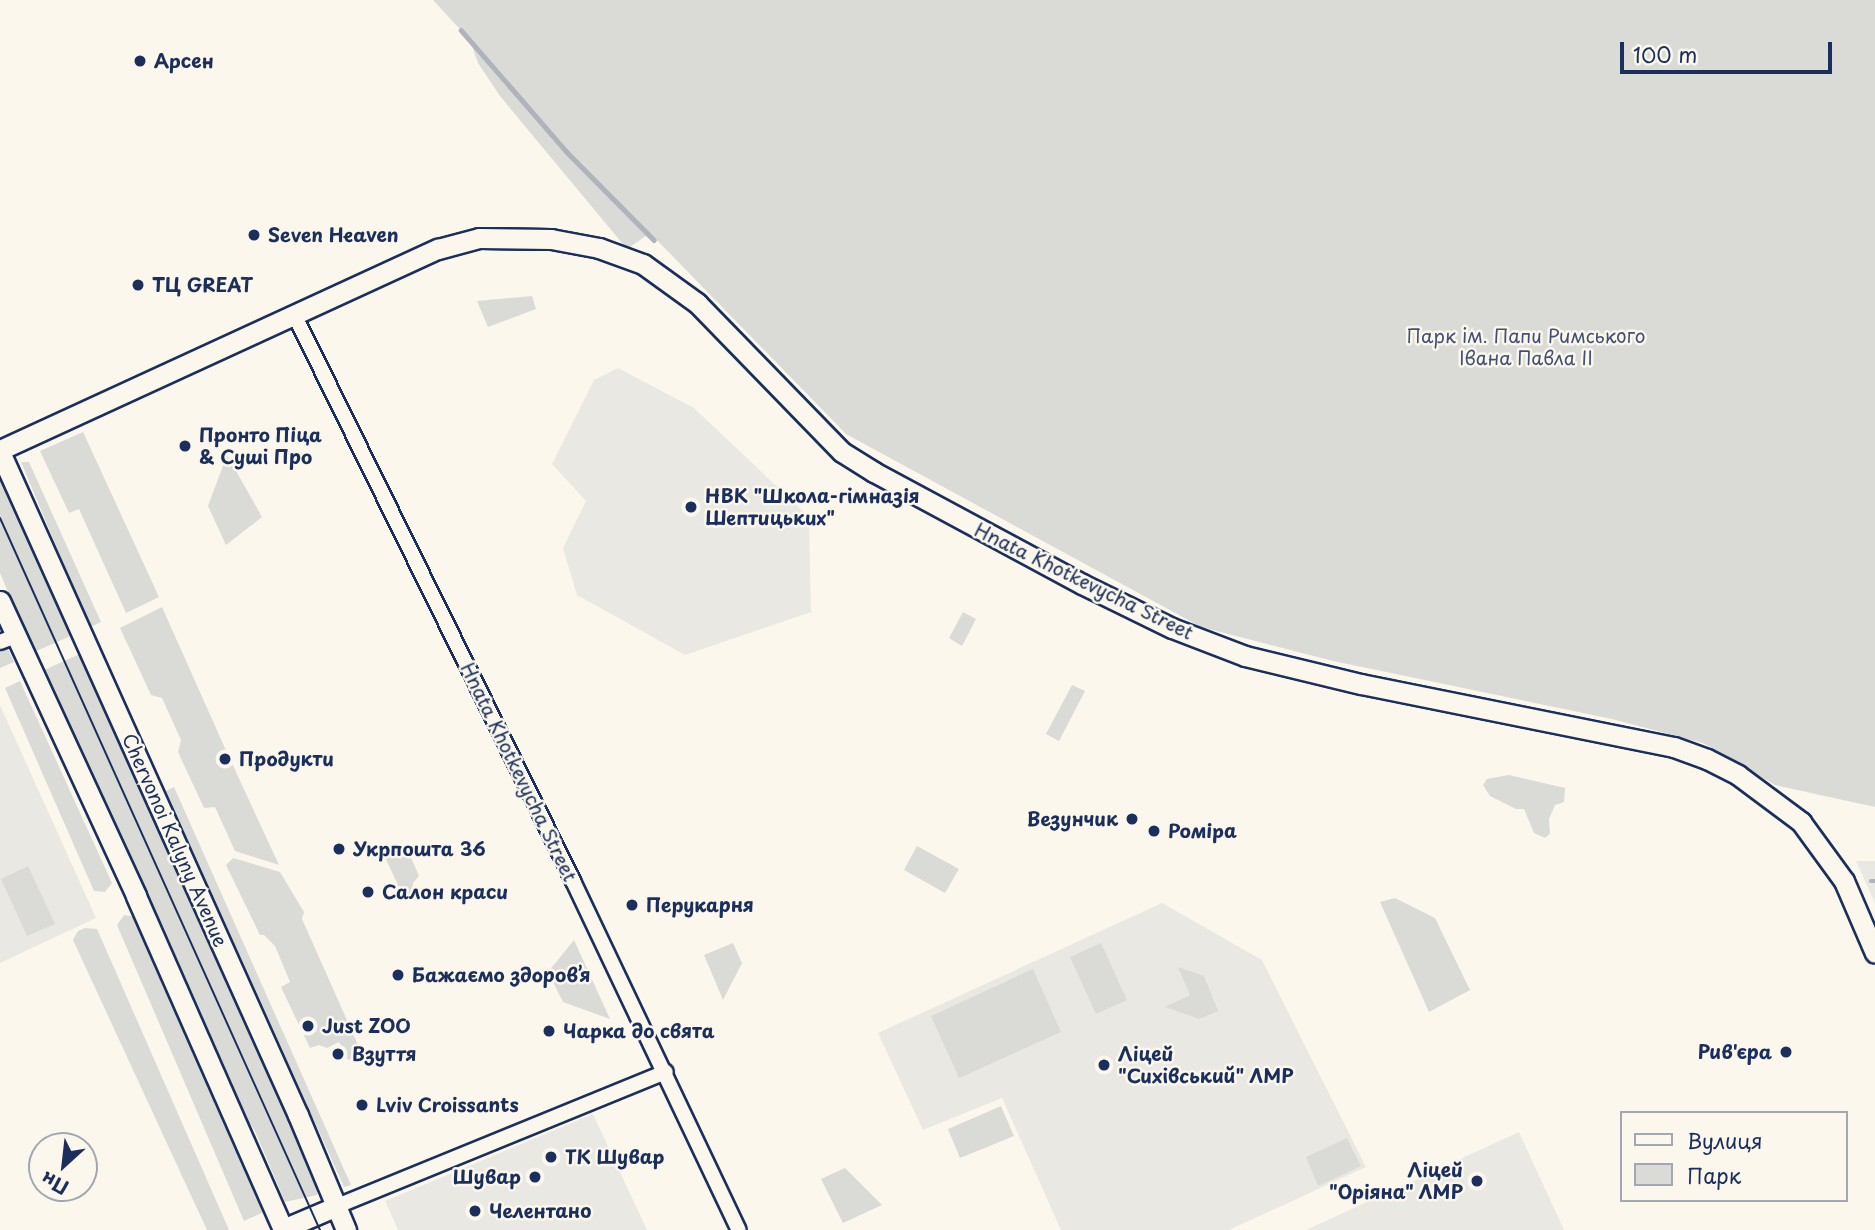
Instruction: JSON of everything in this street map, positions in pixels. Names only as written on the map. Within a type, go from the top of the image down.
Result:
[{"type":"street","name":"Hnata Khotkevycha Street","points":[[0,451],[438,249],[480,238],[551,239],[599,248],[643,264],[698,303],[842,452],[999,540],[1172,628],[1245,656],[1348,681],[1674,747],[1707,759],[1738,775],[1801,822],[1844,881],[1875,953]]},
{"type":"street","name":"Hnata Khotkevycha Street","points":[[295,316],[666,1072],[739,1230]]},
{"type":"street","name":"Chervonoi Kalyny Avenue","points":[[0,451],[346,1230]]},
{"type":"street","points":[[0,601],[8,639],[136,896],[283,1229],[666,1072]]},
{"type":"shaded area","name":"НВК \"Школа-гімназія Шептицьких\"","points":[[618,368],[694,408],[809,517],[811,612],[685,655],[577,595],[563,548],[586,501],[552,464],[594,380]]},
{"type":"shaded area","points":[[0,705],[96,918],[0,963]]},
{"type":"shaded area","points":[[1856,861],[1875,861],[1875,903]]},
{"type":"shaded area","name":"Ліцей \"Сихівський\" ЛМР","points":[[1162,903],[1262,960],[1366,1167],[1229,1230],[1061,1230],[1002,1098],[923,1130],[878,1033]]},
{"type":"shaded area","name":"ТК Шувар","points":[[593,1114],[647,1230],[398,1230],[385,1201]]},
{"type":"shaded area","name":"Ліцей \"Оріяна\" ЛМР","points":[[1519,1132],[1564,1230],[1306,1230]]},
{"type":"green space","name":"Парк ім. Папи Римського Івана Павла ІІ","points":[[433,0],[1875,0],[1875,807],[1775,785],[1703,743],[1612,719],[1333,661],[1201,627],[846,434],[650,233],[627,249],[500,96],[478,63],[470,40]]},
{"type":"green space","points":[[532,296],[536,309],[488,327],[477,301]]},
{"type":"green space","points":[[83,432],[159,597],[126,613],[79,509],[69,513],[40,451]]},
{"type":"green space","points":[[227,455],[262,517],[226,545],[208,506]]},
{"type":"green space","points":[[21,462],[29,462],[101,622],[90,627]]},
{"type":"green space","points":[[0,479],[73,635],[34,652],[0,573]]},
{"type":"green space","points":[[162,607],[279,865],[235,851],[215,807],[204,808],[178,752],[181,740],[162,698],[151,695],[120,628]]},
{"type":"green space","points":[[963,612],[976,619],[962,646],[949,638]]},
{"type":"green space","points":[[0,646],[8,649],[14,662],[0,668]]},
{"type":"green space","points":[[82,653],[317,1183],[317,1195],[285,1202],[255,1131],[234,1100],[152,906],[42,671]]},
{"type":"green space","points":[[20,681],[112,883],[105,892],[94,891],[5,688]]},
{"type":"green space","points":[[1072,685],[1085,691],[1059,741],[1046,734]]},
{"type":"green space","points":[[1509,775],[1565,788],[1564,802],[1555,805],[1549,819],[1550,834],[1545,838],[1534,833],[1524,809],[1516,809],[1490,796],[1483,785],[1487,779]]},
{"type":"green space","points":[[174,787],[351,1185],[344,1187],[166,791]]},
{"type":"green space","points":[[406,846],[419,876],[413,883],[412,893],[403,896],[384,855]]},
{"type":"green space","points":[[917,846],[959,869],[945,893],[904,870]]},
{"type":"green space","points":[[233,858],[280,872],[304,912],[302,919],[362,1054],[348,1060],[339,1042],[327,1048],[319,1045],[310,1048],[281,987],[290,982],[275,946],[264,935],[260,935],[226,865]]},
{"type":"green space","points":[[28,866],[55,924],[27,936],[1,879]]},
{"type":"green space","points":[[1395,898],[1435,918],[1470,990],[1429,1012],[1380,902]]},
{"type":"green space","points":[[124,915],[137,917],[264,1212],[244,1221],[117,925]]},
{"type":"green space","points":[[85,928],[97,929],[229,1230],[207,1230],[73,940],[78,931]]},
{"type":"green space","points":[[574,940],[610,1019],[563,1002],[548,972]]},
{"type":"green space","points":[[733,943],[742,963],[723,1000],[704,955]]},
{"type":"green space","points":[[1101,943],[1127,1000],[1096,1014],[1070,957]]},
{"type":"green space","points":[[1178,967],[1204,976],[1218,1011],[1199,1019],[1165,1007],[1190,995]]},
{"type":"green space","points":[[1033,969],[1061,1032],[959,1078],[931,1016]]},
{"type":"green space","points":[[1001,1106],[1014,1136],[960,1158],[948,1129]]},
{"type":"green space","points":[[1347,1138],[1361,1166],[1318,1186],[1306,1157]]},
{"type":"green space","points":[[845,1168],[882,1205],[843,1223],[821,1179]]},
{"type":"waterway","points":[[461,30],[566,151],[654,240]]},
{"type":"tram line","points":[[0,518],[320,1230]]},
{"type":"place","name":"Арсен","points":[[140,61]]},
{"type":"place","name":"Seven Heaven","points":[[254,235]]},
{"type":"place","name":"ТЦ GREAT","points":[[138,285]]},
{"type":"place","name":"Пронто Піца & Суші Про","points":[[185,446]]},
{"type":"place","name":"НВК \"Школа-гімназія Шептицьких\"","points":[[691,507]]},
{"type":"place","name":"Продукти","points":[[225,759]]},
{"type":"place","name":"Везунчик","points":[[1132,819]]},
{"type":"place","name":"Роміра","points":[[1154,831]]},
{"type":"place","name":"Укрпошта 36","points":[[339,849]]},
{"type":"place","name":"Салон краси","points":[[368,892]]},
{"type":"place","name":"Перукарня","points":[[632,905]]},
{"type":"place","name":"Бажаємо здоровʼя","points":[[398,975]]},
{"type":"place","name":"Just ZOO","points":[[308,1026]]},
{"type":"place","name":"Чарка до свята","points":[[549,1031]]},
{"type":"place","name":"Рив'єра","points":[[1786,1052]]},
{"type":"place","name":"Взуття","points":[[338,1054]]},
{"type":"place","name":"Ліцей \"Сихівський\" ЛМР","points":[[1104,1065]]},
{"type":"place","name":"Lviv Croissants","points":[[362,1105]]},
{"type":"place","name":"ТК Шувар","points":[[551,1157]]},
{"type":"place","name":"Шувар","points":[[535,1177]]},
{"type":"place","name":"Ліцей \"Оріяна\" ЛМР","points":[[1477,1181]]},
{"type":"place","name":"Челентано","points":[[475,1211]]}]
